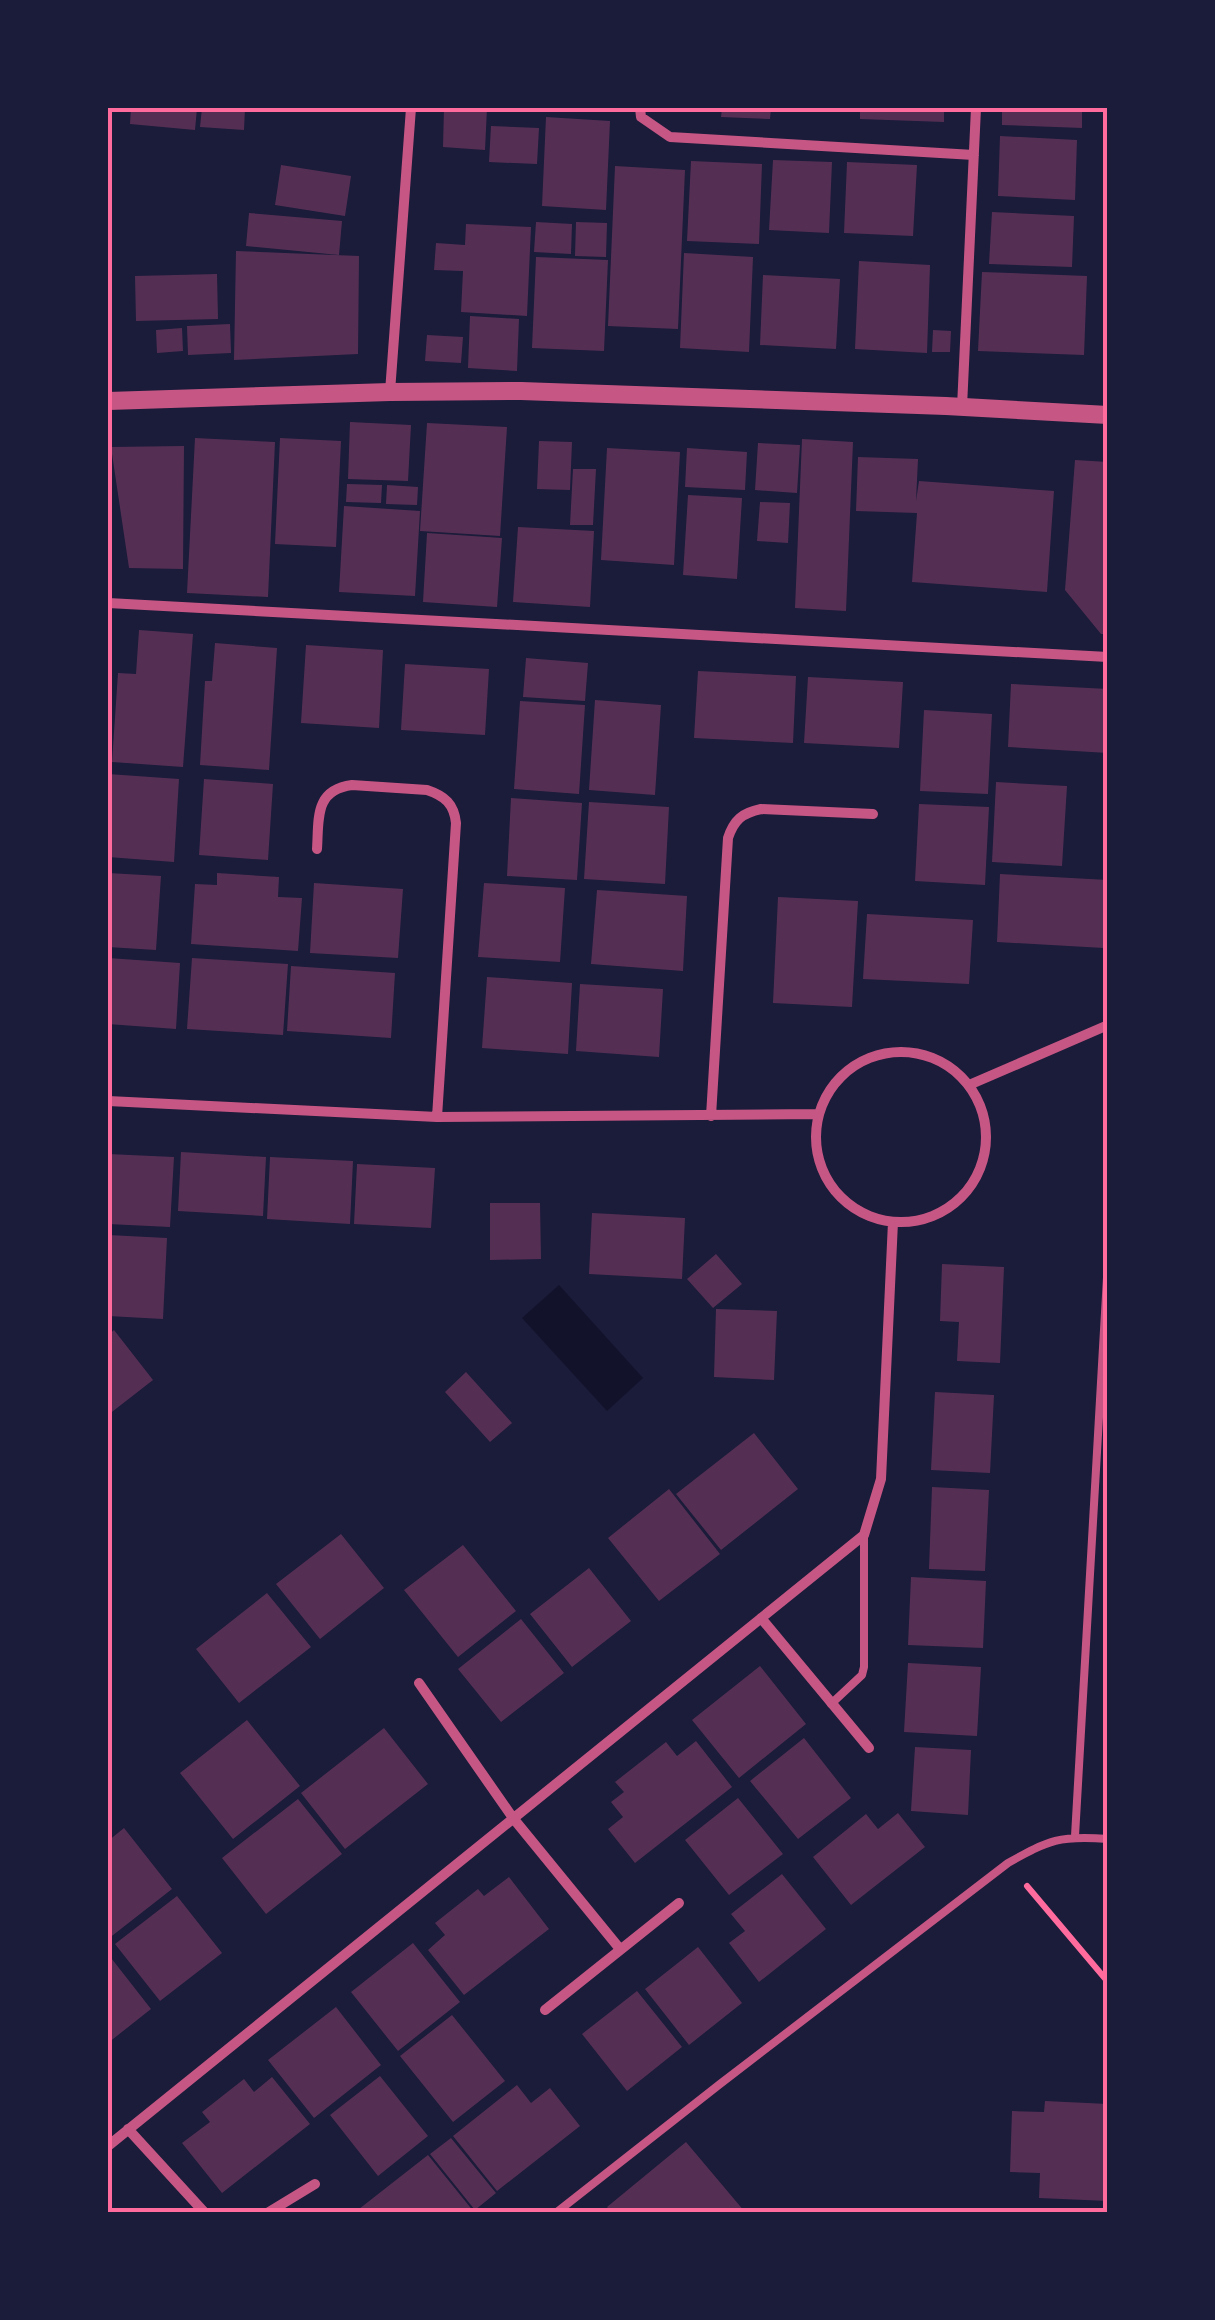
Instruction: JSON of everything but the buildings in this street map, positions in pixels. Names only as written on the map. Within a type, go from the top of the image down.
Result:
[{"type":"street","points":[[390,392],[412,108]]},
{"type":"street","points":[[640,108],[640,117],[670,137],[974,155]]},
{"type":"street","points":[[962,407],[976,108]]},
{"type":"street","points":[[108,401],[521,391],[1108,415]]},
{"type":"street","points":[[108,603],[1108,657]]},
{"type":"street","points":[[317,849],[322,802],[340,786],[427,790],[448,801],[454,811],[436,1117]]},
{"type":"street","points":[[711,1116],[728,838],[732,827],[739,817],[761,809],[873,814]]},
{"type":"street","points":[[969,1085],[1108,1025]]},
{"type":"street","points":[[904,1052],[940,1061],[969,1085],[986,1121],[984,1161],[965,1196],[932,1218],[893,1222],[857,1211],[830,1186],[816,1151],[818,1114],[836,1081],[866,1059],[904,1052]]},
{"type":"street","points":[[108,1101],[436,1117],[818,1114]]},
{"type":"street","points":[[108,2146],[864,1535],[881,1479],[893,1222]]},
{"type":"street","points":[[761,1618],[869,1748]]},
{"type":"street","points":[[419,1683],[514,1818],[620,1950]]},
{"type":"street","points":[[545,2010],[679,1903]]},
{"type":"street","points":[[128,2129],[204,2212]]},
{"type":"street","points":[[269,2212],[315,2184]]},
{"type":"lane","points":[[1075,1836],[1108,1260]]},
{"type":"lane","points":[[831,1704],[862,1674],[864,1667],[864,1535]]},
{"type":"lane","points":[[557,2212],[1008,1863],[1042,1843],[1075,1836],[1108,1839]]},
{"type":"path","points":[[1027,1886],[1108,1982]]},
{"type":"shaded area","points":[[559,1285],[643,1378],[607,1411],[522,1318]]}]
